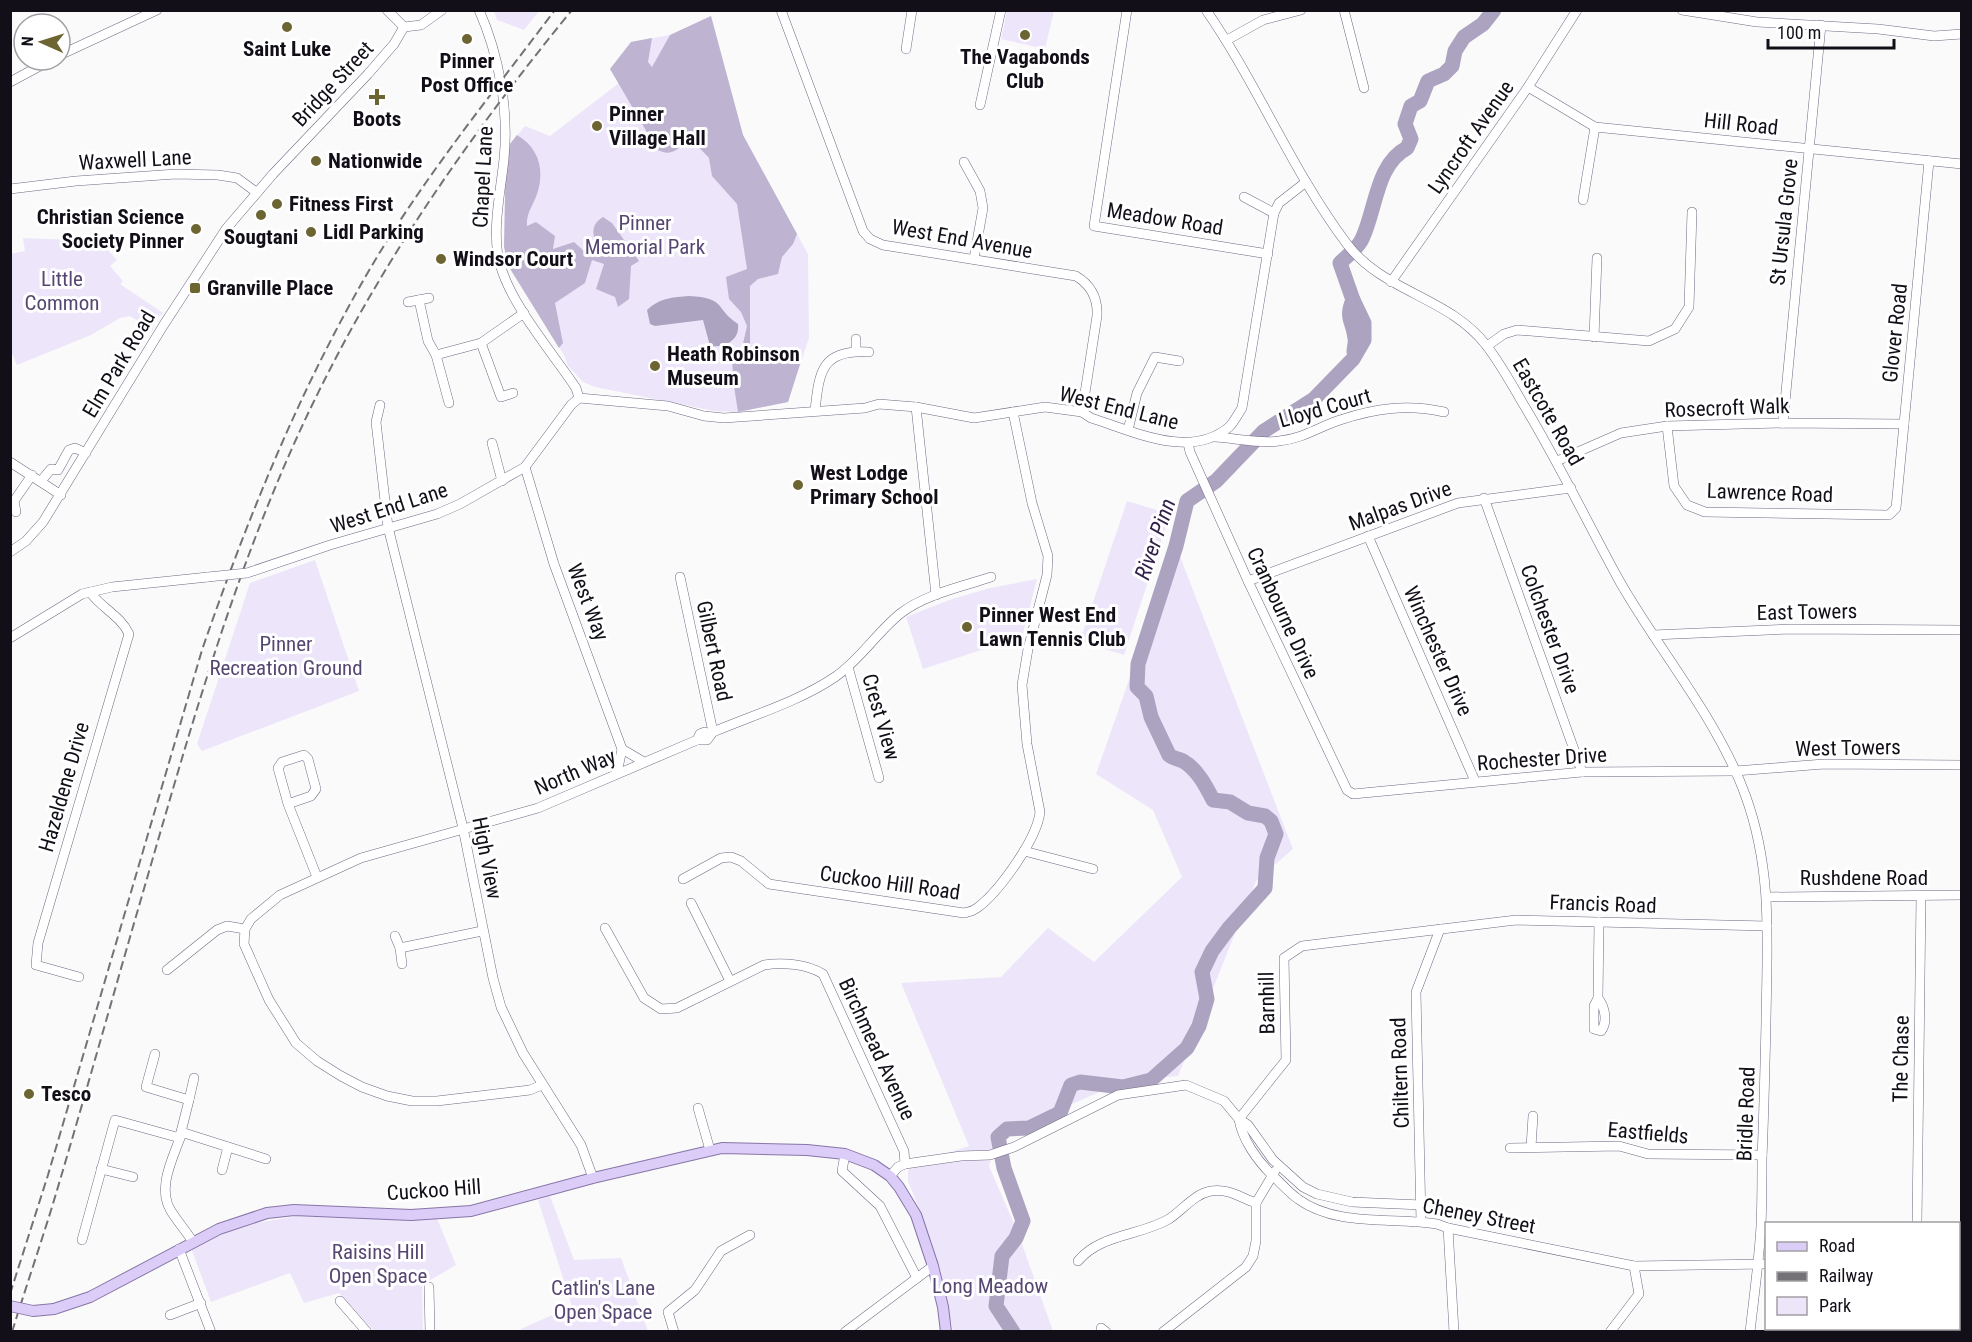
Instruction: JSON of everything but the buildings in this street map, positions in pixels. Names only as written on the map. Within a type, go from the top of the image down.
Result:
[{"type":"main road","name":"Cuckoo Hill","points":[[10,1306],[33,1311],[54,1309],[90,1297],[219,1229],[267,1213],[294,1210],[411,1215],[471,1211],[593,1178],[710,1150],[722,1148],[807,1150],[845,1154],[874,1165],[890,1176],[908,1200],[915,1215],[933,1266],[944,1307],[946,1332]]},
{"type":"street","points":[[72,49],[157,10]]},
{"type":"street","points":[[387,10],[404,27],[421,25],[442,10]]},
{"type":"street","name":"Chapel Lane","points":[[479,10],[496,63],[504,108],[504,156],[498,206],[500,264],[512,293],[576,388],[579,398]]},
{"type":"street","name":"West End Avenue","points":[[782,10],[863,231],[870,239],[883,245],[1076,276],[1093,292],[1098,306],[1082,412]]},
{"type":"street","points":[[907,49],[912,10]]},
{"type":"street","points":[[980,105],[1001,10]]},
{"type":"street","name":"Meadow Road","points":[[1127,10],[1094,226],[1268,254]]},
{"type":"street","name":"Eastcote Road","points":[[1206,10],[1227,40],[1306,182],[1356,255],[1391,282],[1442,307],[1460,319],[1474,330],[1487,346],[1557,461],[1622,585],[1701,710],[1735,771],[1746,795],[1760,839],[1767,897]]},
{"type":"street","points":[[1227,40],[1263,20],[1301,10]]},
{"type":"street","points":[[1344,10],[1364,88]]},
{"type":"street","name":"Lyncroft Avenue","points":[[1391,282],[1528,87],[1577,10]]},
{"type":"street","points":[[1682,10],[1757,22],[1878,29],[1934,36],[1962,34]]},
{"type":"street","name":"St Ursula Grove","points":[[1783,423],[1821,25]]},
{"type":"street","name":"Bridge Street","points":[[256,192],[368,74],[394,44],[404,27]]},
{"type":"street","points":[[10,82],[29,72]]},
{"type":"street","name":"Hill Road","points":[[1528,87],[1595,127],[1962,164]]},
{"type":"street","points":[[1583,201],[1595,127]]},
{"type":"street","name":"Glover Road","points":[[1896,508],[1929,161]]},
{"type":"street","points":[[964,162],[980,191],[983,208],[974,260]]},
{"type":"street","name":"Waxwell Lane","points":[[10,189],[76,181],[176,174],[237,178],[256,192]]},
{"type":"street","points":[[1215,437],[1231,425],[1242,408],[1274,213],[1279,203],[1306,182]]},
{"type":"street","name":"Elm Park Road","points":[[10,552],[26,541],[43,522],[225,229],[256,192]]},
{"type":"street","points":[[1244,197],[1274,213]]},
{"type":"street","points":[[1487,346],[1504,334],[1518,330],[1649,341],[1675,329],[1689,307],[1692,212]]},
{"type":"street","points":[[1594,337],[1597,258]]},
{"type":"street","points":[[408,302],[424,299],[428,341],[436,355],[449,403]]},
{"type":"street","points":[[436,355],[482,343],[524,313]]},
{"type":"street","points":[[856,339],[856,351]]},
{"type":"street","points":[[482,343],[501,397],[513,393]]},
{"type":"street","points":[[816,411],[818,383],[822,369],[847,352],[869,352]]},
{"type":"street","points":[[1128,430],[1137,393],[1155,357],[1179,361]]},
{"type":"street","name":"West End Lane","points":[[10,638],[82,594],[112,587],[247,573],[388,527],[437,514],[460,504],[525,467],[571,405],[579,398],[668,406],[705,416],[724,417],[865,408],[879,404],[916,407],[974,418],[1045,407],[1082,412],[1092,418],[1162,440],[1188,443],[1215,437]]},
{"type":"street","name":"High View","points":[[380,405],[376,422],[388,527],[464,828],[482,931],[501,1007],[523,1053],[581,1145],[593,1178]]},
{"type":"street","name":"Lloyd Court","points":[[1215,437],[1277,442],[1308,435],[1340,420],[1399,406],[1444,412]]},
{"type":"street","points":[[916,407],[936,595]]},
{"type":"street","name":"Cuckoo Hill Road","points":[[683,879],[721,858],[731,857],[741,861],[769,884],[964,913],[975,910],[996,889],[1024,851],[1039,824],[1040,812],[1027,744],[1022,685],[1028,649],[1047,575],[1048,556],[1032,503],[1013,412]]},
{"type":"street","name":"Rosecroft Walk","points":[[1557,461],[1621,433],[1667,426],[1783,423],[1904,424]]},
{"type":"street","name":"Lawrence Road","points":[[1667,426],[1674,486],[1687,505],[1705,512],[1889,515],[1896,508]]},
{"type":"street","points":[[492,443],[502,481]]},
{"type":"street","name":"Cranbourne Drive","points":[[1188,443],[1207,492],[1248,581],[1347,790],[1353,794]]},
{"type":"street","points":[[41,481],[51,469],[58,470],[69,450],[75,448],[86,453]]},
{"type":"street","points":[[10,462],[61,495]]},
{"type":"street","name":"West Way","points":[[525,467],[554,564],[622,749]]},
{"type":"street","points":[[16,512],[14,501],[32,475]]},
{"type":"street","name":"Malpas Drive","points":[[1248,581],[1458,503],[1571,488]]},
{"type":"street","name":"Colchester Drive","points":[[1484,498],[1582,772]]},
{"type":"street","name":"Winchester Drive","points":[[1368,536],[1475,781]]},
{"type":"street","name":"Gilbert Road","points":[[680,577],[711,733]]},
{"type":"street","name":"North Way","points":[[245,928],[251,919],[280,895],[361,858],[538,808],[697,740],[700,734],[711,733],[814,689],[848,667],[902,612],[936,595],[991,577]]},
{"type":"street","name":"Hazeldene Drive","points":[[79,977],[36,965],[38,943],[129,634],[125,625],[90,592]]},
{"type":"street","name":"East Towers","points":[[1653,635],[1790,629],[1962,630]]},
{"type":"street","name":"Crest View","points":[[848,667],[879,778]]},
{"type":"street","points":[[617,773],[622,749],[644,762]]},
{"type":"street","points":[[288,804],[311,796],[316,789],[308,759],[304,755],[282,762],[278,768],[288,804],[317,877]]},
{"type":"street","name":"West Towers","points":[[1735,771],[1824,764],[1962,765]]},
{"type":"street","name":"Rochester Drive","points":[[1353,794],[1582,772],[1735,771]]},
{"type":"street","points":[[1024,851],[1093,869]]},
{"type":"street","name":"Rushdene Road","points":[[1767,897],[1962,895]]},
{"type":"street","name":"The Chase","points":[[1917,1222],[1921,896]]},
{"type":"street","name":"Bridle Road","points":[[1750,1332],[1762,1264],[1767,897]]},
{"type":"street","points":[[691,903],[730,981]]},
{"type":"street","name":"Francis Road","points":[[1440,929],[1516,920],[1767,926]]},
{"type":"street","points":[[1598,998],[1599,922]]},
{"type":"street","points":[[167,970],[217,930],[227,926],[245,928],[244,944],[265,991],[296,1043],[317,1061],[362,1087],[387,1096],[412,1101],[436,1101],[530,1090],[542,1085]]},
{"type":"street","name":"Birchmead Avenue","points":[[605,928],[644,998],[661,1009],[677,1008],[764,965],[775,963],[813,968],[823,974],[904,1151],[905,1164]]},
{"type":"street","name":"Barnhill","points":[[1239,1119],[1286,1060],[1284,958],[1302,946],[1440,929]]},
{"type":"street","name":"Chiltern Road","points":[[1421,1221],[1416,992],[1440,929]]},
{"type":"street","points":[[400,948],[482,931]]},
{"type":"street","points":[[395,936],[400,948],[402,964]]},
{"type":"street","points":[[155,1054],[146,1087],[189,1100]]},
{"type":"street","points":[[193,1242],[169,1209],[165,1194],[166,1180],[194,1078]]},
{"type":"street","name":"Cheney Street","points":[[905,1164],[961,1156],[990,1155],[1014,1147],[1118,1095],[1186,1085],[1224,1101],[1239,1119],[1248,1125],[1279,1167],[1303,1187],[1317,1194],[1352,1202],[1422,1205]]},
{"type":"street","points":[[698,1108],[710,1150]]},
{"type":"street","points":[[1531,1147],[1533,1116]]},
{"type":"street","name":"Cheney Street","points":[[1239,1119],[1241,1130],[1263,1165],[1297,1199],[1316,1209],[1350,1218],[1421,1221],[1634,1266],[1762,1264]]},
{"type":"street","points":[[82,1240],[115,1120],[228,1147],[266,1159]]},
{"type":"street","name":"Eastfields","points":[[1510,1148],[1619,1146],[1648,1154],[1762,1155]]},
{"type":"street","points":[[222,1170],[228,1147]]},
{"type":"street","points":[[845,1154],[842,1171],[880,1206],[916,1278]]},
{"type":"street","points":[[890,1176],[898,1167],[905,1164]]},
{"type":"street","points":[[1163,1332],[1246,1267],[1256,1241],[1256,1203],[1272,1174],[1279,1167]]},
{"type":"street","points":[[101,1169],[133,1177]]},
{"type":"street","points":[[1078,1261],[1085,1253],[1102,1242],[1157,1226],[1203,1194],[1211,1191],[1226,1191],[1256,1203]]},
{"type":"street","points":[[1448,1228],[1451,1329]]},
{"type":"street","points":[[674,1332],[668,1312],[695,1290],[720,1251],[750,1235]]},
{"type":"street","points":[[179,1249],[211,1332]]},
{"type":"street","points":[[845,1332],[933,1266]]},
{"type":"street","points":[[1610,1332],[1640,1294],[1634,1266]]},
{"type":"street","points":[[429,1287],[430,1332]]},
{"type":"street","points":[[340,1301],[367,1332]]},
{"type":"street","points":[[170,1315],[201,1303]]},
{"type":"green space","points":[[494,10],[539,11],[524,30],[497,20]]},
{"type":"green space","name":"The Vagabonds Club","points":[[1007,11],[1054,11],[1045,49],[1001,39]]},
{"type":"green space","name":"Pinner Memorial Park","points":[[711,16],[743,135],[808,254],[809,338],[788,402],[738,412],[714,411],[595,387],[583,382],[568,366],[564,355],[509,267],[504,247],[506,149],[525,126],[550,136],[619,83],[610,69],[631,42],[670,35]]},
{"type":"green space","name":"Little Common","points":[[23,238],[100,241],[117,260],[110,266],[123,281],[120,284],[163,313],[155,320],[153,330],[130,316],[120,318],[91,335],[17,365],[11,351],[10,254],[25,251]]},
{"type":"green space","points":[[1127,501],[1170,514],[1124,655],[1080,641]]},
{"type":"green space","name":"Long Meadow","points":[[1176,546],[1293,849],[1256,881],[1178,1076],[1124,1081],[998,1137],[989,1166],[1018,1233],[1053,1331],[953,1331],[940,1268],[908,1181],[908,1171],[913,1164],[969,1146],[901,983],[1001,977],[1048,928],[1094,962],[1182,877],[1153,810],[1096,774]]},
{"type":"green space","name":"Pinner Recreation Ground","points":[[315,560],[359,691],[202,751],[197,744],[250,583]]},
{"type":"green space","name":"Pinner West End Lawn Tennis Club","points":[[1037,579],[1021,641],[1008,637],[1006,642],[923,669],[906,617],[949,600],[990,588]]},
{"type":"green space","name":"Catlin's Lane Open Space","points":[[550,1196],[574,1260],[621,1258],[647,1331],[521,1331],[572,1306],[538,1200]]},
{"type":"green space","name":"Raisins Hill Open Space","points":[[297,1216],[437,1218],[456,1265],[422,1285],[423,1331],[374,1331],[339,1293],[304,1303],[290,1273],[211,1302],[191,1248],[244,1225]]},
{"type":"shaded area","points":[[711,16],[743,135],[797,234],[793,244],[782,257],[778,274],[758,279],[750,286],[750,349],[756,354],[781,353],[802,358],[788,402],[738,412],[732,356],[742,348],[747,326],[741,312],[729,299],[726,277],[747,269],[737,204],[712,176],[709,158],[692,140],[686,141],[670,153],[655,149],[644,141],[648,134],[610,69],[631,42],[652,38],[648,62],[652,67],[670,35]]},
{"type":"shaded area","points":[[517,135],[531,146],[540,168],[539,185],[527,226],[536,222],[555,236],[553,249],[574,242],[585,252],[596,246],[594,227],[603,217],[612,223],[639,261],[631,266],[629,299],[618,307],[615,297],[596,289],[604,264],[592,260],[585,283],[555,303],[563,343],[559,348],[509,267],[504,247],[506,149]]},
{"type":"shaded area","points":[[689,296],[709,299],[719,305],[738,324],[734,339],[721,346],[710,346],[703,320],[655,326],[650,324],[647,310],[656,303],[666,299]]},
{"type":"waterway","name":"River Pinn","points":[[1013,1332],[996,1306],[1002,1256],[1016,1238],[1023,1221],[1004,1168],[998,1137],[1007,1129],[1029,1128],[1060,1113],[1071,1085],[1080,1082],[1123,1087],[1151,1080],[1187,1048],[1199,1026],[1207,999],[1202,972],[1212,951],[1265,888],[1267,858],[1276,834],[1271,821],[1265,816],[1248,813],[1230,802],[1213,800],[1193,768],[1169,755],[1151,717],[1146,696],[1137,687],[1138,664],[1176,546],[1187,501],[1216,481],[1264,431],[1314,399],[1353,359],[1364,340],[1364,323],[1340,263],[1362,239],[1378,189],[1389,165],[1407,148],[1411,139],[1405,124],[1411,106],[1420,101],[1428,81],[1444,74],[1452,66],[1455,51],[1464,37],[1483,24],[1494,10]]},
{"type":"waterway","points":[[1353,300],[1350,315],[1355,340],[1354,352]]},
{"type":"railway","points":[[10,1294],[48,1175],[202,650],[279,449],[350,304],[397,225],[441,162],[555,10]]},
{"type":"railway","points":[[12,1332],[47,1223],[198,705],[267,507],[325,379],[379,281],[470,142],[572,10]]},
{"type":"place","name":"Saint Luke","points":[[287,27]]},
{"type":"place","name":"The Vagabonds Club","points":[[1025,35]]},
{"type":"place","name":"Pinner Post Office","points":[[467,39]]},
{"type":"place","name":"Boots","points":[[377,97]]},
{"type":"place","name":"Pinner Village Hall","points":[[597,126]]},
{"type":"place","name":"Nationwide","points":[[316,161]]},
{"type":"place","name":"Fitness First","points":[[277,204]]},
{"type":"place","name":"Sougtani","points":[[261,215]]},
{"type":"place","name":"Christian Science Society Pinner","points":[[196,229]]},
{"type":"place","name":"Lidl Parking","points":[[311,232]]},
{"type":"place","name":"Windsor Court","points":[[441,259]]},
{"type":"place","name":"Granville Place","points":[[195,288]]},
{"type":"place","name":"Heath Robinson Museum","points":[[655,366]]},
{"type":"place","name":"West Lodge Primary School","points":[[798,485]]},
{"type":"place","name":"Pinner West End Lawn Tennis Club","points":[[967,627]]},
{"type":"place","name":"Tesco","points":[[29,1094]]}]
